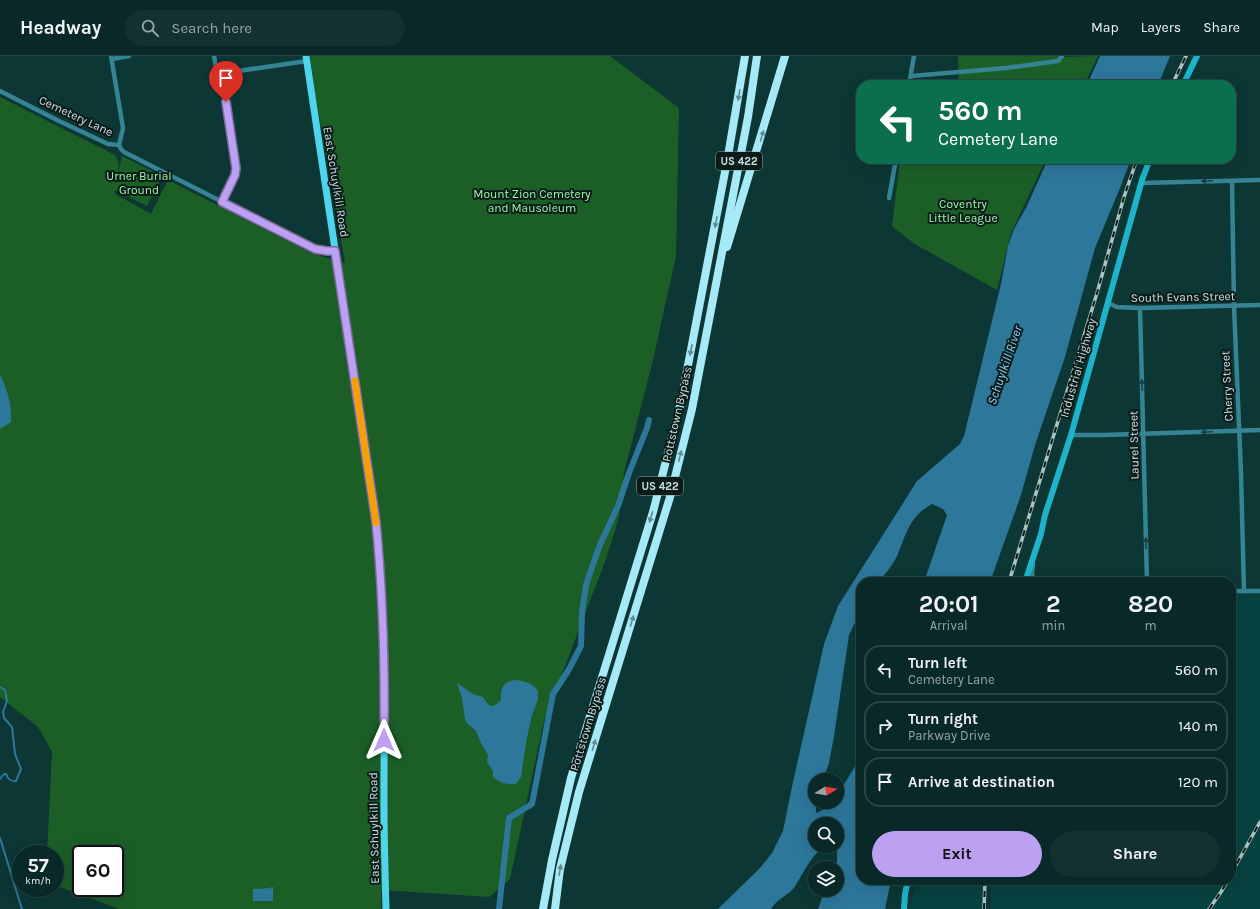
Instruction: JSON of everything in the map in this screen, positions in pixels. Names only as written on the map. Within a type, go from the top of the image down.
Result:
[{"type":"highway","name":"Pottstown Bypass","points":[[543,909],[552,860],[571,778],[653,512],[681,402],[727,164],[745,56]]},
{"type":"highway","name":"Pottstown Bypass","points":[[555,909],[560,869],[580,792],[670,497],[692,409],[748,117],[757,56]]},
{"type":"highway","points":[[720,266],[785,56]]},
{"type":"main road","name":"East Schuylkill Road","points":[[307,59],[376,522],[380,560],[383,645],[386,909]]},
{"type":"street","points":[[119,145],[123,128],[111,58],[129,56]]},
{"type":"street","points":[[214,56],[217,74],[226,102],[236,168],[235,175],[222,202]]},
{"type":"street","points":[[910,80],[914,56]]},
{"type":"street","points":[[1185,80],[1197,56]]},
{"type":"street","points":[[911,76],[1006,68],[1058,61],[1062,58]]},
{"type":"street","points":[[217,74],[307,59]]},
{"type":"street","name":"Cemetery Lane","points":[[0,91],[108,144],[119,145],[124,152],[315,249],[335,251]]},
{"type":"street","points":[[889,198],[895,164]]},
{"type":"street","name":"Industrial Highway","points":[[1027,577],[1041,534],[1045,515],[1070,435],[1141,183],[1148,164]]},
{"type":"street","points":[[1141,183],[1260,180]]},
{"type":"street","name":"Cherry Street","points":[[1232,181],[1234,306],[1240,430],[1244,591]]},
{"type":"street","name":"South Evans Street","points":[[1108,303],[1117,307],[1140,308],[1260,305]]},
{"type":"street","name":"Laurel Street","points":[[1140,308],[1147,577]]},
{"type":"street","points":[[1070,435],[1260,430]]},
{"type":"street","points":[[1033,577],[1035,554]]},
{"type":"street","points":[[1236,592],[1260,591]]},
{"type":"street","points":[[904,909],[907,885]]},
{"type":"shaded area","points":[[1260,590],[1260,909],[991,909],[991,885],[1236,885],[1236,591]]},
{"type":"shaded area","points":[[916,885],[983,885],[983,909],[910,909]]},
{"type":"green space","points":[[310,56],[610,56],[679,108],[676,256],[653,360],[624,473],[619,517],[605,562],[544,721],[510,879],[489,897],[381,890],[381,909],[119,909],[87,897],[124,897],[124,845],[72,845],[72,891],[64,888],[64,845],[47,845],[52,752],[38,727],[0,697],[0,97],[115,155],[119,163],[117,178],[122,156],[162,176],[147,206],[115,190],[115,194],[151,214],[168,180],[311,253],[345,263],[315,93]]},
{"type":"green space","points":[[958,56],[1098,56],[1086,80],[958,80]]},
{"type":"green space","name":"Coventry Little League","points":[[899,164],[1044,164],[1011,233],[997,290],[913,243],[892,226]]},
{"type":"water","points":[[1100,56],[1170,56],[1160,80],[1089,80]]},
{"type":"water","name":"Schuylkill River","points":[[1046,164],[1129,164],[1095,248],[1065,357],[1035,445],[1021,495],[992,577],[926,577],[947,515],[943,509],[932,504],[914,518],[907,530],[895,560],[882,577],[856,577],[917,481],[960,444],[964,436],[1001,284],[1008,246],[1014,229],[1027,206]]},
{"type":"water","points":[[0,374],[11,409],[11,422],[0,429]]},
{"type":"water","points":[[856,578],[856,620],[849,635],[829,763],[825,773],[808,773],[808,809],[816,809],[816,813],[825,809],[844,809],[844,784],[856,765],[856,885],[890,885],[885,909],[818,909],[822,897],[844,897],[844,861],[837,861],[837,853],[844,853],[844,817],[808,817],[808,853],[817,853],[811,861],[808,861],[808,865],[794,888],[771,909],[718,909],[760,868],[772,853],[783,831],[824,644],[838,606]]},
{"type":"water","points":[[513,680],[523,681],[534,686],[538,691],[538,699],[532,715],[521,777],[516,784],[507,784],[498,781],[493,777],[493,771],[487,762],[488,755],[476,731],[467,723],[465,719],[462,698],[457,683],[473,694],[483,697],[489,705],[493,706],[501,700],[503,687]]},
{"type":"water","points":[[273,887],[273,901],[253,901],[253,889]]},
{"type":"waterway","points":[[499,909],[509,818],[532,804],[553,694],[568,671],[581,646],[582,612],[586,585],[599,547],[618,506],[649,420]]},
{"type":"waterway","points":[[0,687],[5,690],[7,701],[3,712],[4,718],[12,727],[15,754],[21,769],[16,781],[10,780],[6,774],[4,774],[0,779]]},
{"type":"waterway","points":[[0,838],[22,909]]},
{"type":"railway","points":[[1174,80],[1186,56]]},
{"type":"railway","points":[[1011,577],[1097,293],[1124,197],[1135,164]]},
{"type":"railway","points":[[1236,865],[1260,822]]},
{"type":"railway","points":[[984,909],[985,885]]},
{"type":"railway","points":[[1209,909],[1225,885]]},
{"type":"slow traffic","points":[[355,381],[376,523]]},
{"type":"route","points":[[226,102],[236,168],[235,175],[222,202],[315,249],[335,251],[376,522],[380,560],[383,620],[384,740]]},
{"type":"park label","name":"Urner Burial Ground","points":[[139,183]]},
{"type":"park label","name":"Mount Zion Cemetery and Mausoleum","points":[[532,201]]}]
